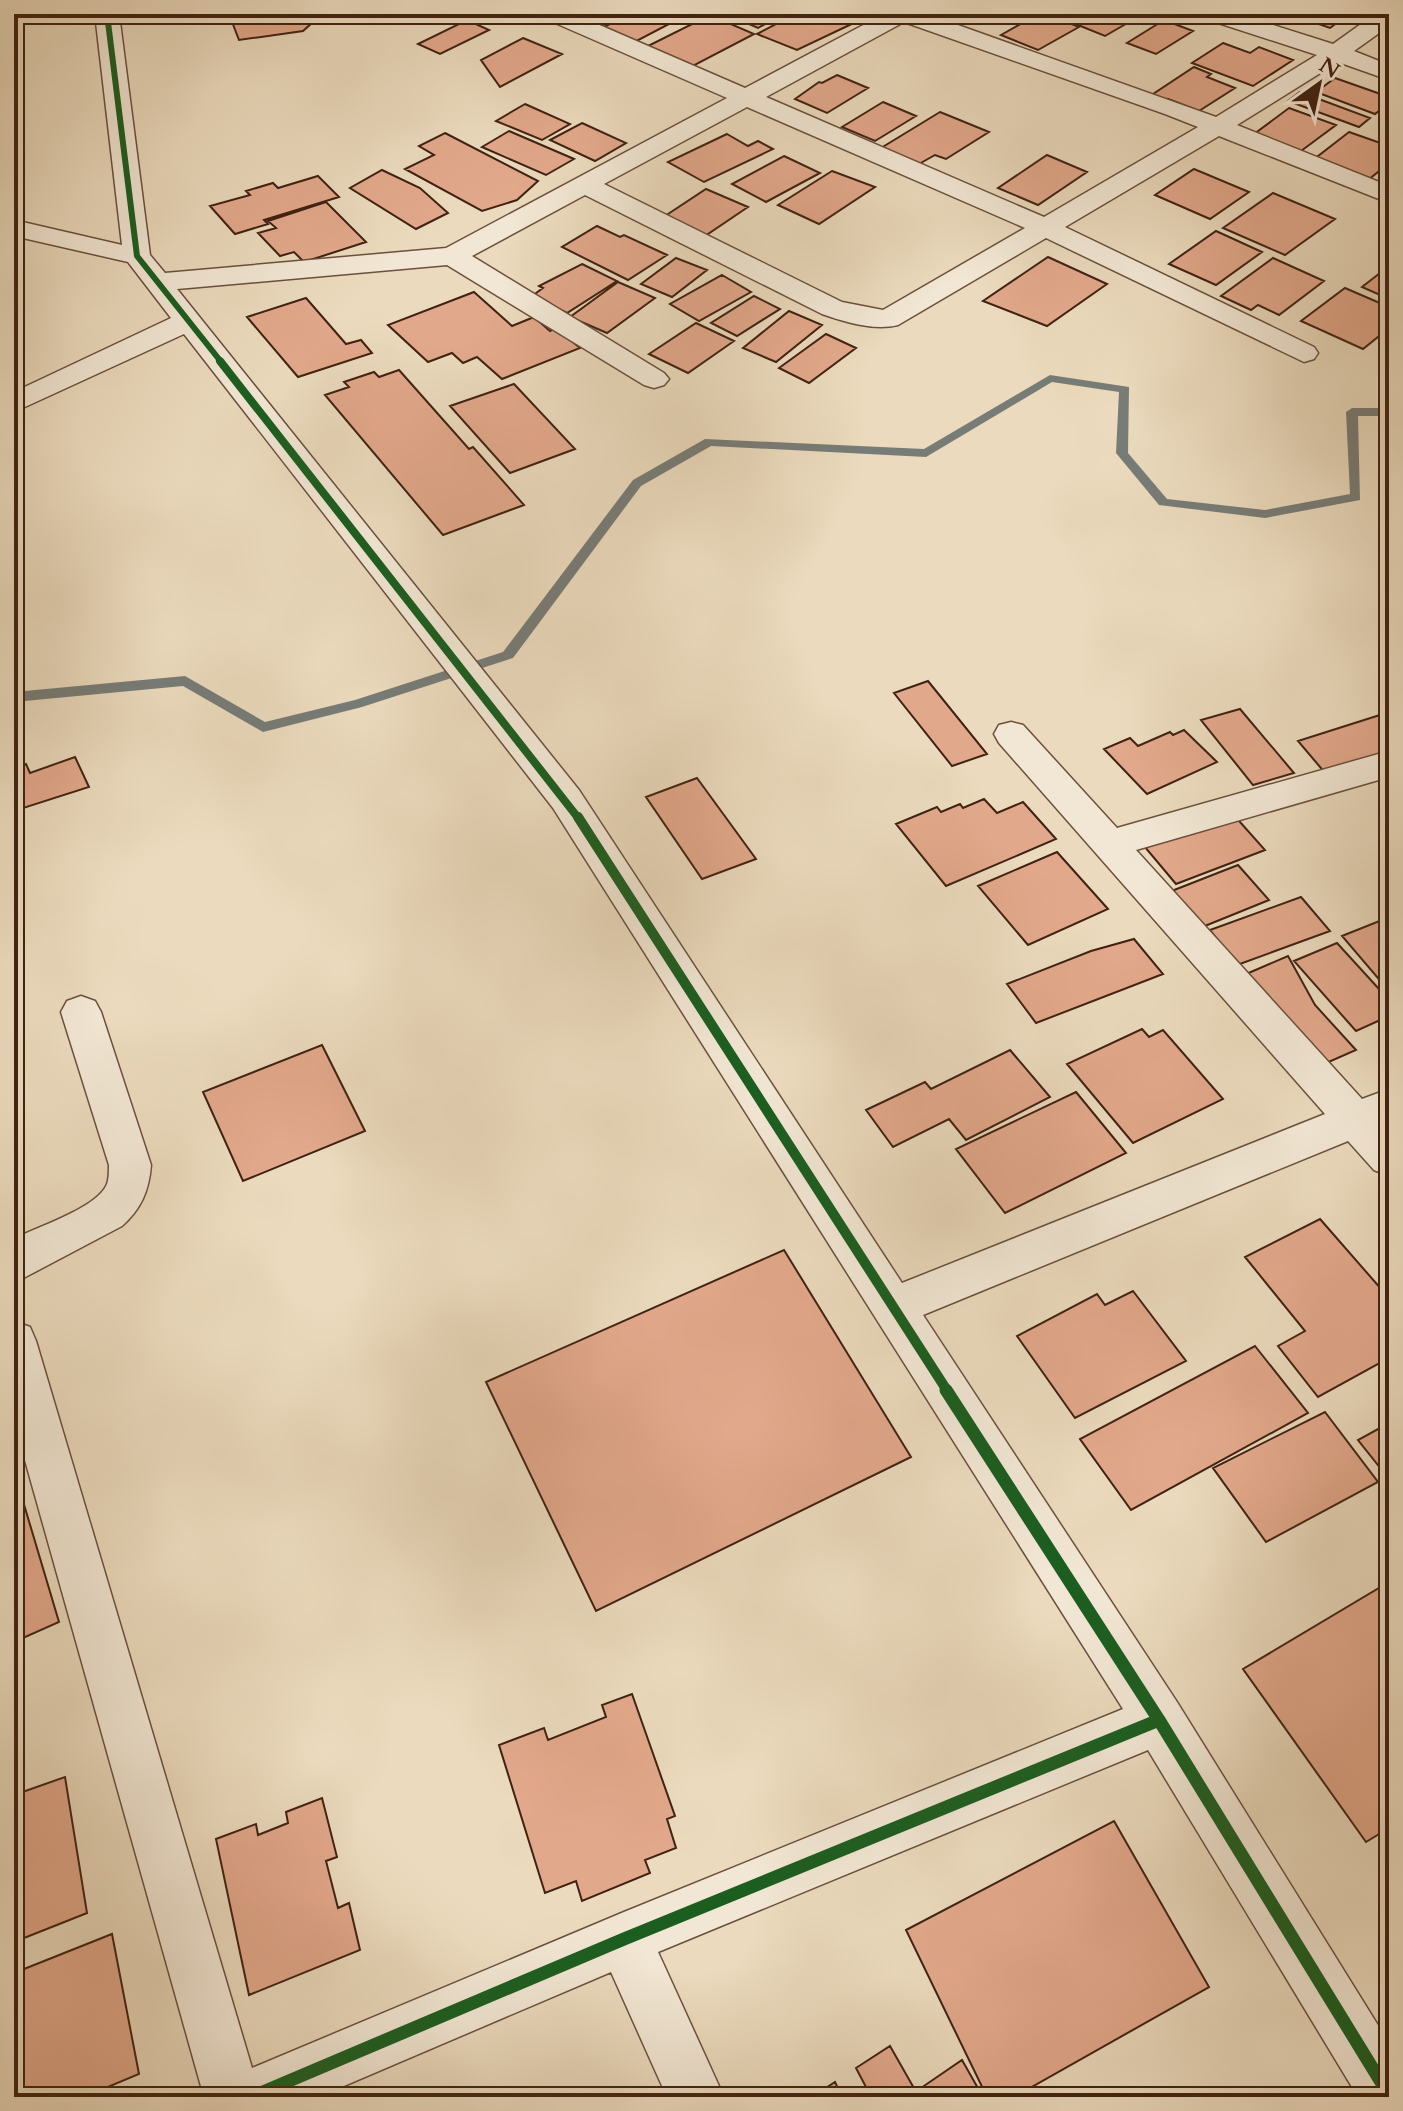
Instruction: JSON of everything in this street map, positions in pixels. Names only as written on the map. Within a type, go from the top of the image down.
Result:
[{"type":"street","points":[[107,14],[137,256],[566,799],[1159,1720],[1389,2095]]},
{"type":"street","points":[[554,14],[1045,227],[1304,353]]},
{"type":"street","points":[[159,282],[452,256],[903,14],[1218,126],[1389,195]]},
{"type":"street","points":[[1214,14],[1389,73]]},
{"type":"street","points":[[585,185],[832,308],[849,314],[888,319],[1218,126],[1336,53],[1389,15]]},
{"type":"street","points":[[14,228],[137,256]]},
{"type":"street","points":[[452,256],[654,379]]},
{"type":"street","points":[[14,403],[188,321]]},
{"type":"street","points":[[1011,734],[1109,844],[1371,1113],[1389,1158]]},
{"type":"street","points":[[1109,844],[1389,764]]},
{"type":"street","points":[[14,1264],[103,1214],[118,1204],[127,1189],[130,1165],[81,1012]]},
{"type":"street","points":[[894,1307],[1371,1113]]},
{"type":"street","points":[[14,1341],[232,2097]]},
{"type":"street","points":[[251,2097],[624,1939],[1159,1720]]},
{"type":"street","points":[[624,1939],[696,2097]]},
{"type":"building","points":[[229,14],[322,14],[303,31],[239,40]]},
{"type":"building","points":[[629,14],[688,14],[629,45],[596,31]]},
{"type":"building","points":[[726,14],[783,14],[758,28]]},
{"type":"building","points":[[795,14],[840,14],[858,21],[797,50],[757,34]]},
{"type":"building","points":[[1083,14],[1143,14],[1105,36],[1078,25],[1091,17]]},
{"type":"building","points":[[1290,14],[1349,14],[1330,28]]},
{"type":"building","points":[[710,15],[754,34],[689,68],[644,48]]},
{"type":"building","points":[[1050,15],[1079,27],[1038,50],[1001,35],[1031,18],[1039,22]]},
{"type":"building","points":[[467,20],[489,30],[440,54],[418,44]]},
{"type":"building","points":[[1164,20],[1193,31],[1156,54],[1127,43]]},
{"type":"building","points":[[523,38],[562,54],[500,87],[481,60]]},
{"type":"building","points":[[1223,43],[1250,53],[1259,47],[1293,60],[1253,86],[1192,63]]},
{"type":"building","points":[[1194,67],[1211,74],[1207,77],[1235,88],[1199,111],[1168,99],[1164,102],[1150,96]]},
{"type":"building","points":[[837,75],[868,88],[827,113],[795,99],[819,82]]},
{"type":"building","points":[[1335,78],[1389,97],[1389,103],[1375,114],[1316,92]]},
{"type":"building","points":[[1300,92],[1370,118],[1359,127],[1288,101]]},
{"type":"building","points":[[883,102],[916,116],[875,141],[842,127]]},
{"type":"building","points":[[525,104],[570,124],[542,140],[496,121]]},
{"type":"building","points":[[1289,108],[1336,125],[1297,154],[1250,137]]},
{"type":"building","points":[[940,112],[989,132],[946,159],[935,155],[919,164],[881,148]]},
{"type":"building","points":[[582,123],[626,143],[595,161],[550,140]]},
{"type":"building","points":[[509,131],[574,159],[546,175],[482,147]]},
{"type":"building","points":[[1349,132],[1389,146],[1389,163],[1368,180],[1313,160]]},
{"type":"building","points":[[445,133],[538,181],[517,200],[482,211],[405,169],[434,155],[419,146]]},
{"type":"building","points":[[727,134],[748,146],[758,141],[773,149],[704,182],[668,162]]},
{"type":"building","points":[[1047,155],[1087,172],[1038,205],[998,188]]},
{"type":"building","points":[[784,156],[820,173],[766,202],[732,184]]},
{"type":"building","points":[[1194,169],[1249,192],[1210,219],[1155,195]]},
{"type":"building","points":[[382,170],[420,188],[448,213],[416,229],[350,188]]},
{"type":"building","points":[[832,171],[875,187],[819,224],[778,205]]},
{"type":"building","points":[[318,176],[339,197],[264,220],[268,224],[235,234],[210,206],[250,195],[246,191],[273,183],[278,188]]},
{"type":"building","points":[[706,189],[748,207],[702,238],[659,220]]},
{"type":"building","points":[[1273,193],[1335,219],[1285,255],[1223,228]]},
{"type":"building","points":[[326,202],[366,242],[304,262],[294,252],[280,256],[258,233],[276,228],[268,221]]},
{"type":"building","points":[[597,226],[667,255],[628,280],[562,247]]},
{"type":"building","points":[[1216,231],[1262,252],[1216,285],[1169,264]]},
{"type":"building","points":[[1048,257],[1107,284],[1047,326],[983,301]]},
{"type":"building","points":[[676,258],[707,270],[672,297],[641,284]]},
{"type":"building","points":[[1273,258],[1324,281],[1279,315],[1258,305],[1251,310],[1221,296]]},
{"type":"building","points":[[582,264],[617,281],[567,313],[532,296],[543,288],[539,286]]},
{"type":"building","points":[[1389,266],[1389,299],[1362,287]]},
{"type":"building","points":[[722,275],[751,292],[699,321],[670,304]]},
{"type":"building","points":[[618,282],[655,298],[607,333],[570,317]]},
{"type":"building","points":[[1345,288],[1389,307],[1389,328],[1363,349],[1301,321]]},
{"type":"building","points":[[474,292],[512,326],[534,317],[550,331],[556,328],[580,348],[502,379],[477,357],[463,363],[452,353],[428,362],[388,325]]},
{"type":"building","points":[[754,296],[780,309],[737,336],[711,323]]},
{"type":"building","points":[[306,298],[346,344],[361,340],[372,353],[298,377],[247,317]]},
{"type":"building","points":[[789,311],[822,325],[776,362],[743,348]]},
{"type":"building","points":[[696,323],[734,341],[688,373],[649,354]]},
{"type":"building","points":[[826,334],[856,348],[809,383],[779,368]]},
{"type":"building","points":[[399,370],[524,505],[443,535],[325,395],[349,387],[344,382],[374,372],[379,377]]},
{"type":"building","points":[[514,384],[575,449],[510,473],[450,406]]},
{"type":"building","points":[[928,681],[987,754],[952,766],[894,693]]},
{"type":"building","points":[[1240,709],[1294,773],[1253,785],[1201,720]]},
{"type":"building","points":[[1380,715],[1389,725],[1389,754],[1326,774],[1298,741]]},
{"type":"building","points":[[1184,730],[1217,762],[1147,794],[1104,749],[1130,738],[1138,746],[1170,732],[1173,735]]},
{"type":"building","points":[[75,757],[89,787],[14,811],[14,768],[26,764],[30,773]]},
{"type":"building","points":[[697,778],[756,859],[702,879],[646,797]]},
{"type":"building","points":[[984,799],[997,813],[1023,802],[1056,839],[946,886],[896,824],[937,807],[941,812],[960,804],[963,808]]},
{"type":"building","points":[[1232,813],[1265,850],[1176,884],[1144,846]]},
{"type":"building","points":[[1057,852],[1108,909],[1028,945],[978,886]]},
{"type":"building","points":[[1238,865],[1269,900],[1195,930],[1164,894]]},
{"type":"building","points":[[1301,897],[1330,931],[1237,965],[1210,930]]},
{"type":"building","points":[[1382,920],[1389,928],[1389,991],[1342,936]]},
{"type":"building","points":[[1134,939],[1163,974],[1036,1023],[1007,984],[1091,951]]},
{"type":"building","points":[[1337,943],[1389,1000],[1389,1016],[1356,1031],[1294,961]]},
{"type":"building","points":[[1288,956],[1315,1005],[1356,1050],[1315,1068],[1237,978]]},
{"type":"building","points":[[1142,1029],[1149,1037],[1163,1030],[1223,1099],[1133,1143],[1067,1064]]},
{"type":"building","points":[[322,1045],[365,1131],[243,1181],[203,1092]]},
{"type":"building","points":[[1010,1050],[1050,1097],[966,1140],[949,1119],[893,1147],[866,1110],[925,1082],[931,1089]]},
{"type":"building","points":[[1076,1092],[1126,1153],[1005,1213],[956,1149]]},
{"type":"building","points":[[1320,1219],[1382,1290],[1389,1287],[1389,1358],[1318,1397],[1278,1346],[1305,1331],[1245,1257]]},
{"type":"building","points":[[784,1250],[911,1457],[596,1611],[486,1382]]},
{"type":"building","points":[[1133,1291],[1186,1361],[1075,1418],[1017,1336],[1097,1294],[1105,1305]]},
{"type":"building","points":[[1255,1346],[1308,1413],[1131,1510],[1080,1439]]},
{"type":"building","points":[[1325,1412],[1378,1482],[1266,1542],[1213,1468]]},
{"type":"building","points":[[1389,1423],[1389,1479],[1358,1440]]},
{"type":"building","points":[[17,1481],[59,1622],[14,1642],[14,1482]]},
{"type":"building","points":[[1389,1582],[1389,1828],[1366,1842],[1243,1669]]},
{"type":"building","points":[[632,1694],[675,1816],[667,1819],[676,1848],[645,1860],[650,1873],[582,1901],[576,1881],[545,1893],[499,1745],[544,1728],[548,1740],[606,1717],[602,1705]]},
{"type":"building","points":[[65,1777],[87,1913],[14,1942],[14,1795]]},
{"type":"building","points":[[322,1798],[337,1857],[326,1861],[338,1908],[349,1903],[360,1950],[249,1995],[216,1839],[256,1824],[258,1835],[288,1823],[286,1812]]},
{"type":"building","points":[[1114,1821],[1209,1987],[1014,2097],[987,2097],[906,1930]]},
{"type":"building","points":[[112,1934],[139,2074],[84,2097],[14,2097],[14,1973]]},
{"type":"building","points":[[890,2046],[919,2097],[856,2097],[867,2089],[856,2068]]},
{"type":"building","points":[[962,2060],[983,2097],[921,2097],[918,2090]]},
{"type":"building","points":[[835,2082],[842,2097],[812,2097]]},
{"type":"waterway","points":[[14,697],[185,681],[263,727],[357,704],[508,655],[637,483],[709,442],[926,453],[1050,378],[1125,389],[1122,453],[1163,502],[1265,514],[1356,497],[1352,412],[1389,412]]},
{"type":"cycle path","points":[[107,14],[137,256],[566,799],[1159,1720],[1389,2095]]},
{"type":"cycle path","points":[[251,2097],[624,1939],[1159,1720]]}]
